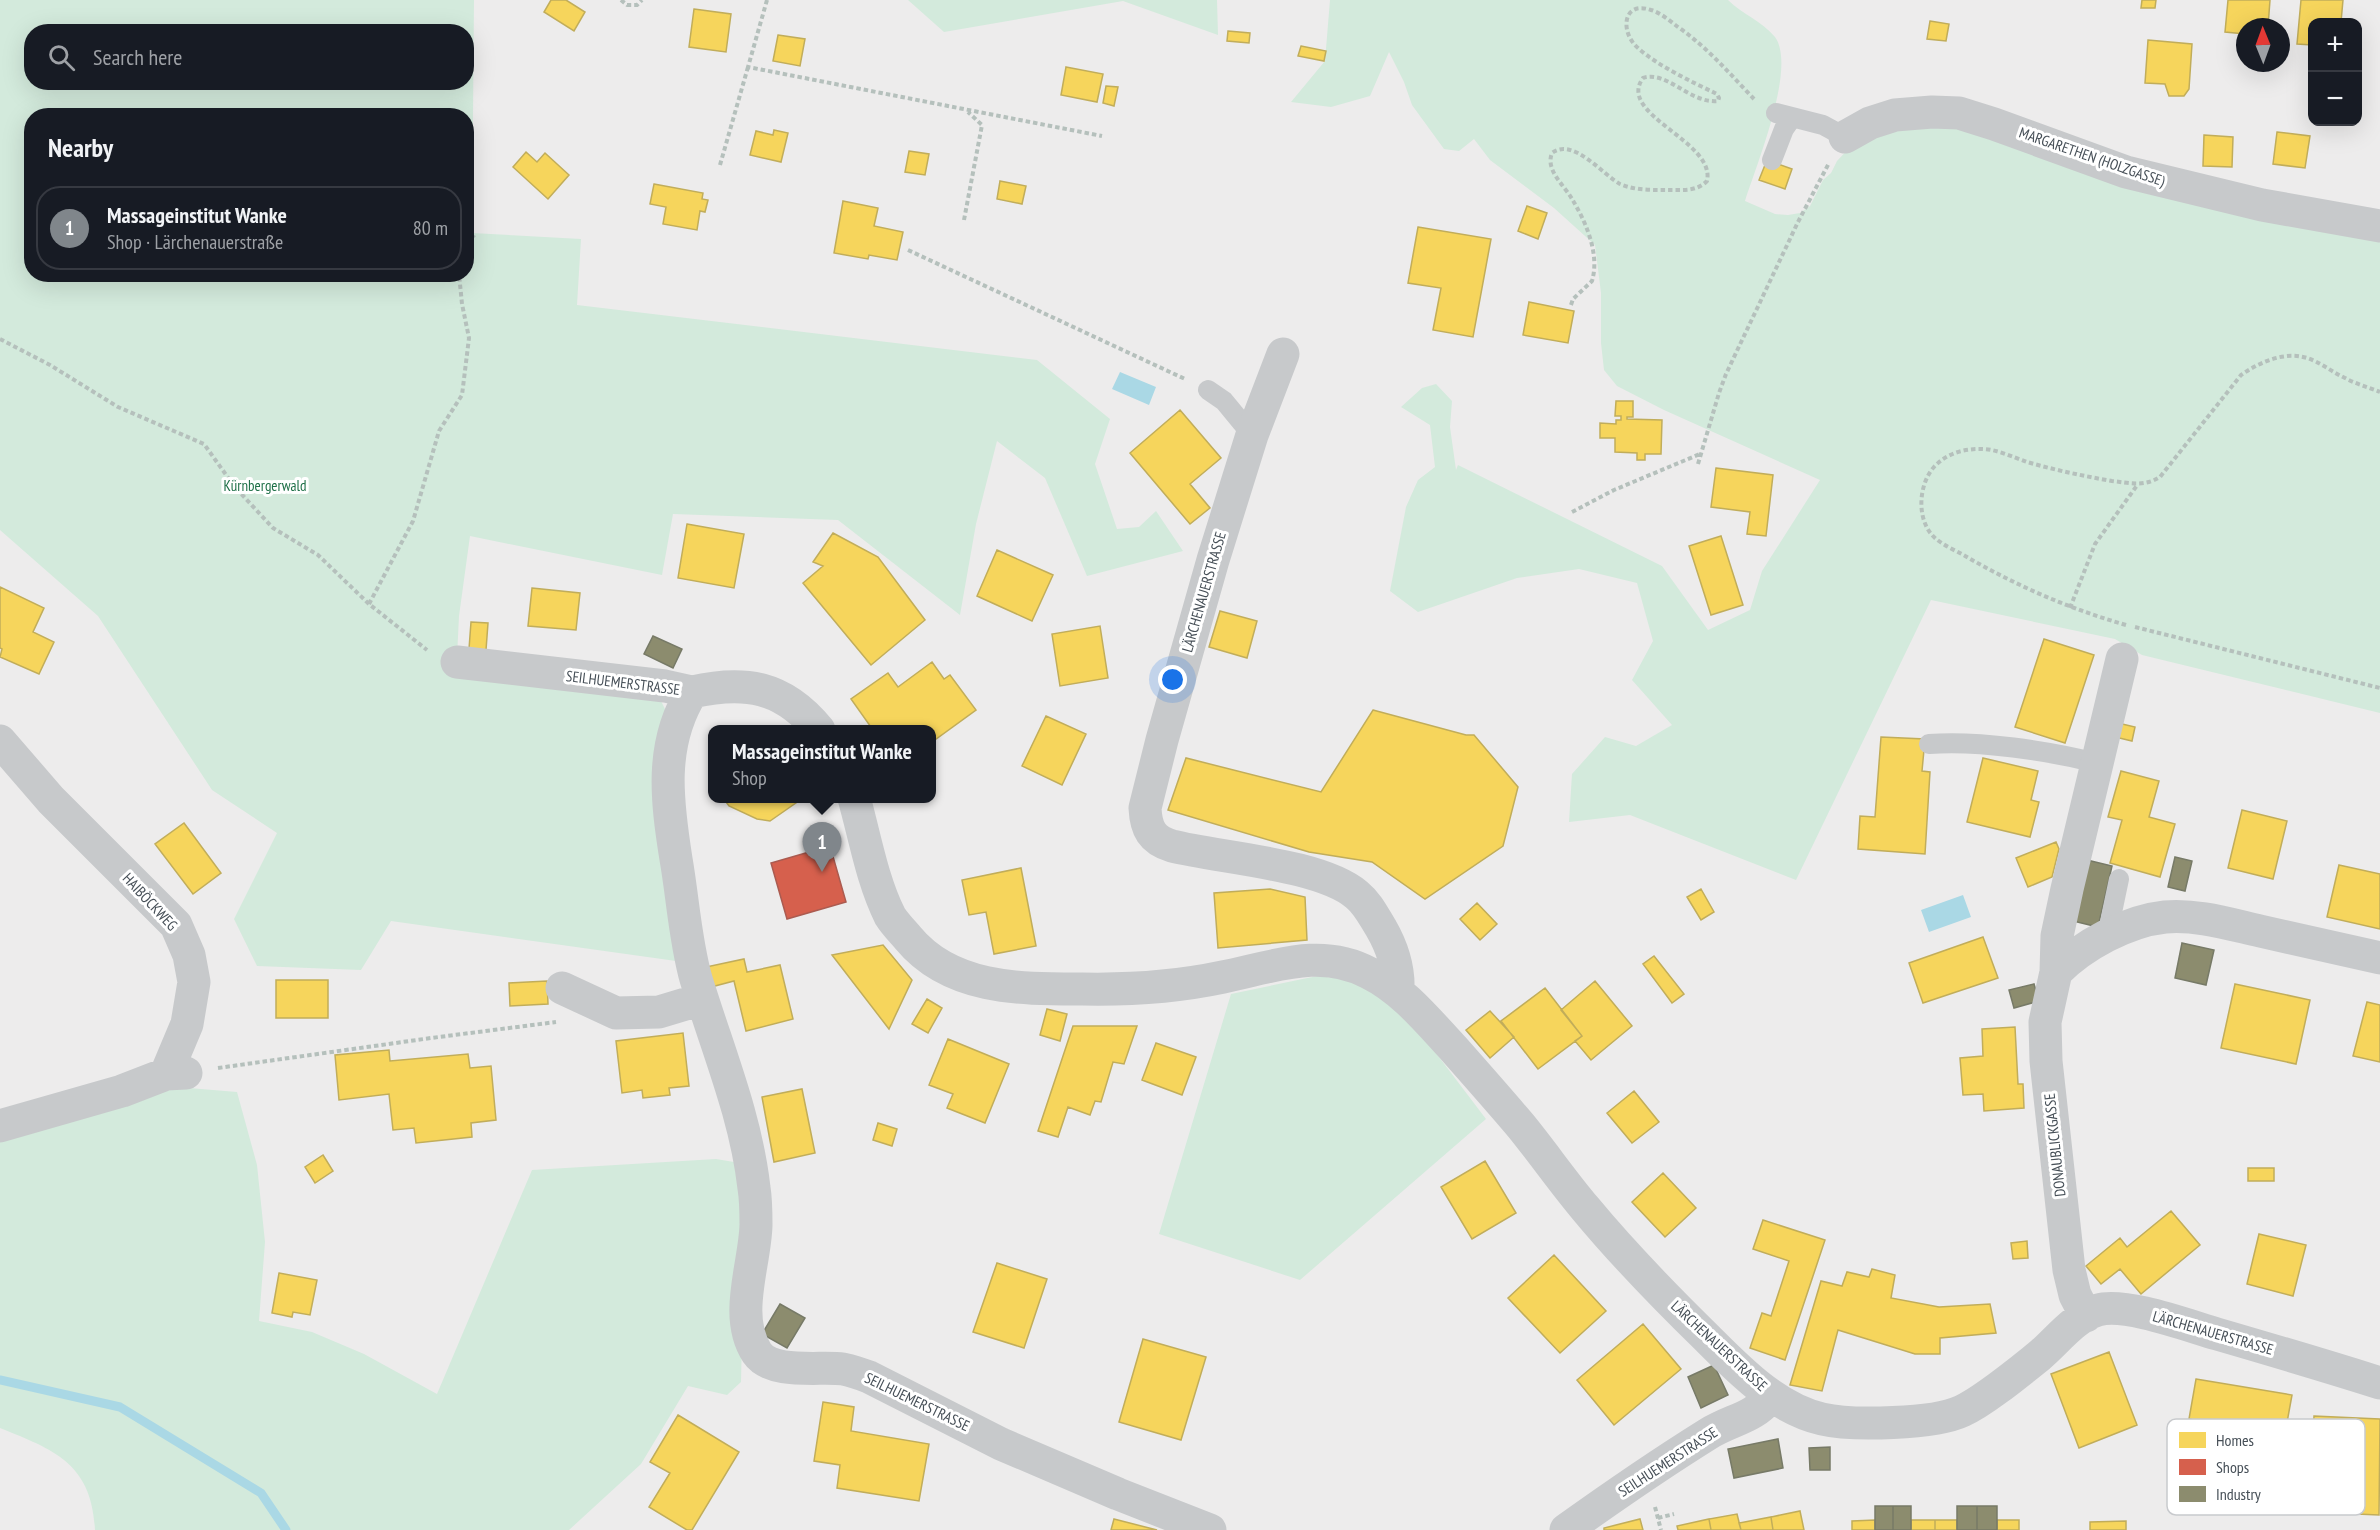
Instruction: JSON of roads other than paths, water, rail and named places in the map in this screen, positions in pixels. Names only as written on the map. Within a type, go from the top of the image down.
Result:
[{"type":"street","name":"MARGARETHEN (HOLZGASSE)","points":[[1845,137],[1870,123],[1895,115],[1932,112],[1959,113],[2126,172],[2217,195],[2321,217],[2380,226]]},
{"type":"street","name":"LÄRCHENAUERSTRASSE","points":[[1283,354],[1252,435],[1162,740],[1145,808],[1147,828],[1160,842],[1172,846],[1326,878],[1357,895],[1371,910],[1386,937],[1398,977],[1398,990]]},
{"type":"street","name":"DONAUBLICKGASSE","points":[[2086,1316],[2075,1295],[2069,1270],[2046,1061],[2045,1022],[2056,972],[2057,936],[2122,659]]},
{"type":"street","name":"SEILHUEMERSTRASSE","points":[[457,662],[665,686],[692,692],[675,724],[668,767],[667,798],[690,952],[702,999],[734,1098],[753,1179],[756,1225],[746,1315],[749,1338],[759,1356],[775,1365],[846,1370],[869,1377],[1001,1444],[1210,1530]]},
{"type":"street","points":[[692,692],[735,686],[760,689],[780,695],[806,714],[816,725]]},
{"type":"street","name":"HAIBÖCKWEG","points":[[0,741],[51,800],[176,925],[189,955],[194,982],[178,1073],[0,1126]]},
{"type":"street","name":"LÄRCHENAUERSTRASSE","points":[[855,803],[876,876],[891,918],[916,948],[949,970],[983,983],[1026,989],[1178,987],[1287,962],[1316,958],[1348,963],[1368,971],[1398,990],[1507,1110],[1586,1209],[1639,1269],[1722,1353],[1771,1396],[1811,1415],[1834,1421],[1876,1421],[1943,1417],[1959,1413],[2041,1354],[2086,1316],[2103,1309],[2128,1310],[2249,1343],[2380,1383]]},
{"type":"street","points":[[2056,972],[2086,949],[2114,934],[2149,920],[2181,916],[2380,958]]},
{"type":"street","points":[[561,988],[615,1013],[659,1012],[702,999]]},
{"type":"street","name":"SEILHUEMERSTRASSE","points":[[1566,1530],[1711,1432],[1748,1416],[1764,1405],[1771,1396]]},
{"type":"lane","points":[[1772,160],[1784,129],[1784,116],[1823,125],[1845,137]]},
{"type":"lane","points":[[1208,390],[1224,401],[1252,435]]},
{"type":"lane","points":[[1929,744],[1951,742],[1994,746],[2097,763]]},
{"type":"lane","points":[[2114,934],[2110,922],[2119,879]]},
{"type":"water","points":[[1120,372],[1156,387],[1149,405],[1112,389]]},
{"type":"water","points":[[1963,895],[1971,917],[1929,932],[1921,910]]},
{"type":"waterway","points":[[0,1380],[120,1407],[261,1493],[286,1530]]},
{"type":"place","name":"Massageinstitut Wanke","points":[[822,872]]},
{"type":"park label","name":"Kürnbergerwald","points":[[265,486]]}]
